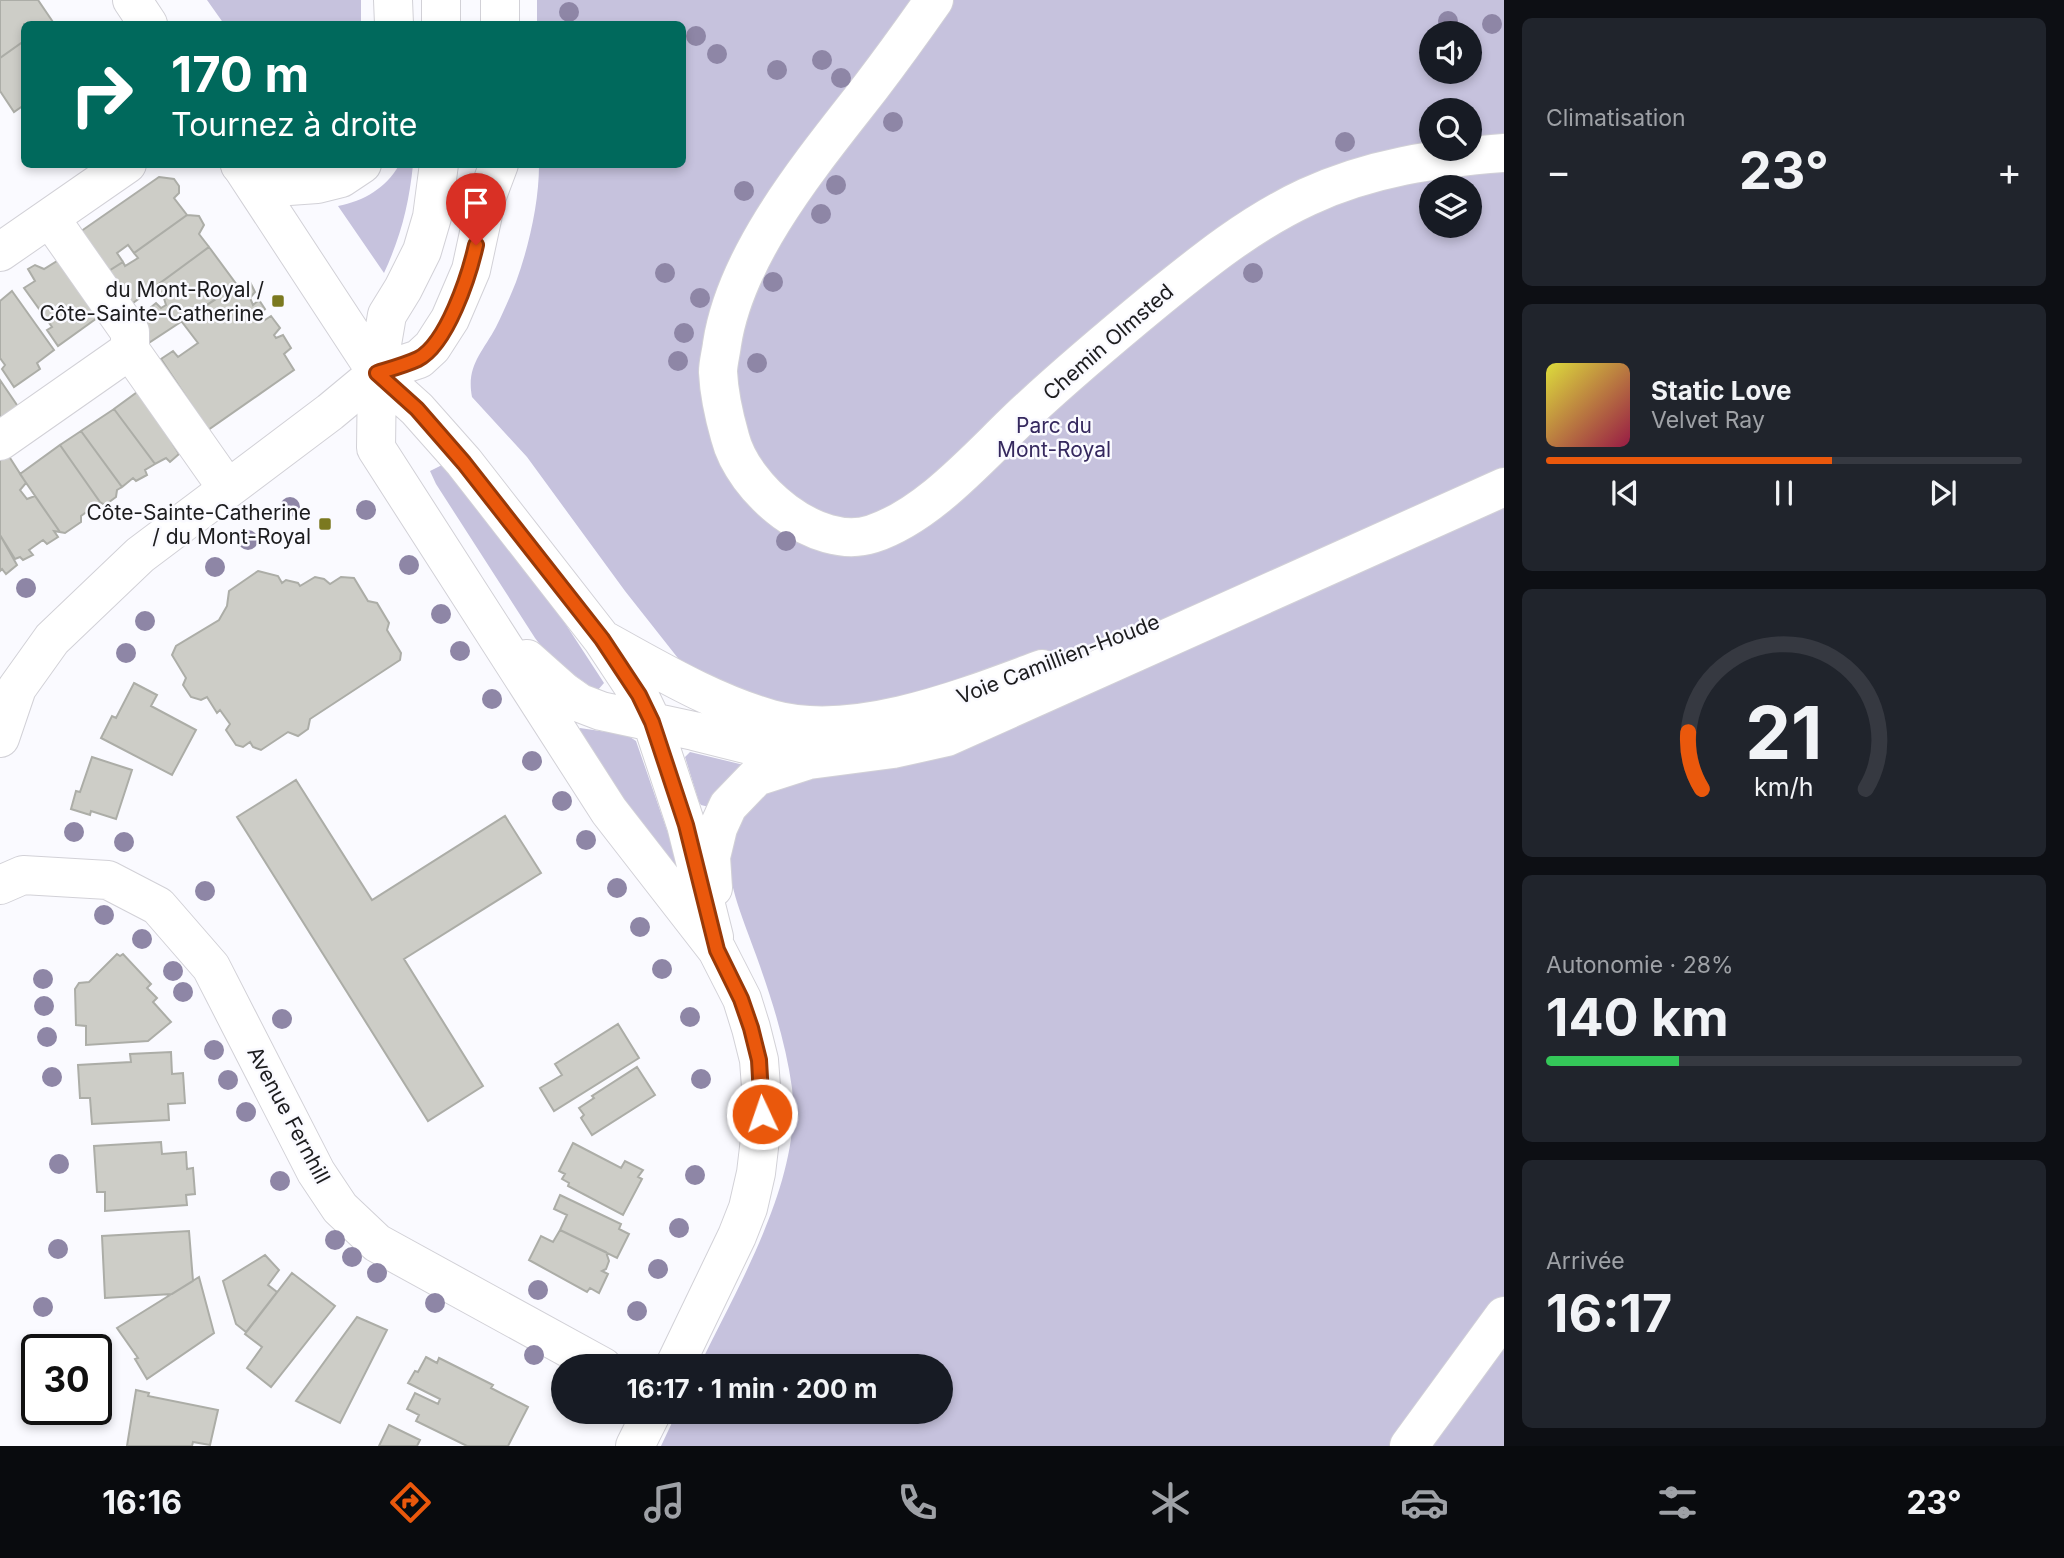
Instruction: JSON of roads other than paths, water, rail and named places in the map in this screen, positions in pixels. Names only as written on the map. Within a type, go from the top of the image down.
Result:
[{"type":"street","points":[[132,0],[146,21]]},
{"type":"street","points":[[393,0],[394,21]]},
{"type":"street","points":[[441,0],[441,21]]},
{"type":"street","points":[[500,0],[500,21]]},
{"type":"street","name":"Chemin Olmsted","points":[[934,0],[780,212],[753,254],[725,327],[718,370],[730,440],[745,472],[762,493],[788,513],[827,534],[851,538],[871,534],[902,521],[937,495],[1129,321],[1209,256],[1267,218],[1310,196],[1408,164],[1504,153]]},
{"type":"street","points":[[0,252],[121,168]]},
{"type":"street","points":[[242,168],[377,373],[417,409],[464,463],[602,639],[639,695],[652,722],[686,825],[717,950]]},
{"type":"street","points":[[245,168],[275,187],[317,184],[341,178],[356,168]]},
{"type":"street","points":[[439,168],[434,207],[425,240],[410,275],[387,315],[377,373],[376,448],[609,811],[717,950],[741,999],[759,1060],[762,1114],[760,1144],[748,1208],[680,1354]]},
{"type":"street","points":[[0,738],[17,688],[52,639],[140,555],[330,412],[377,373],[419,359],[432,347],[450,318],[471,270],[487,196],[498,168]]},
{"type":"street","points":[[50,218],[130,332],[130,350],[227,488]]},
{"type":"street","points":[[0,441],[130,350]]},
{"type":"street","name":"Voie Camillien-Houde","points":[[602,639],[694,689],[773,720],[826,724],[867,722],[919,712],[1080,656],[1504,467]]},
{"type":"street","name":"Voie Camillien-Houde","points":[[496,632],[563,691],[580,703],[601,711],[809,760],[893,749],[947,737],[1504,487]]},
{"type":"street","points":[[717,950],[711,857],[718,828],[728,806],[756,777],[809,760]]},
{"type":"street","name":"Avenue Fernhill","points":[[0,885],[23,875],[108,880],[158,906],[211,967],[316,1172],[340,1208],[377,1243],[579,1354]]},
{"type":"street","points":[[1409,1446],[1504,1316]]},
{"type":"street","points":[[1430,1446],[1504,1346]]},
{"type":"street","points":[[635,1446],[646,1424]]},
{"type":"place","name":"du Mont-Royal / Côte-Sainte-Catherine","points":[[278,301]]},
{"type":"place","name":"Côte-Sainte-Catherine / du Mont-Royal","points":[[325,524]]},
{"type":"park label","name":"Parc du Mont-Royal","points":[[1054,437]]}]
